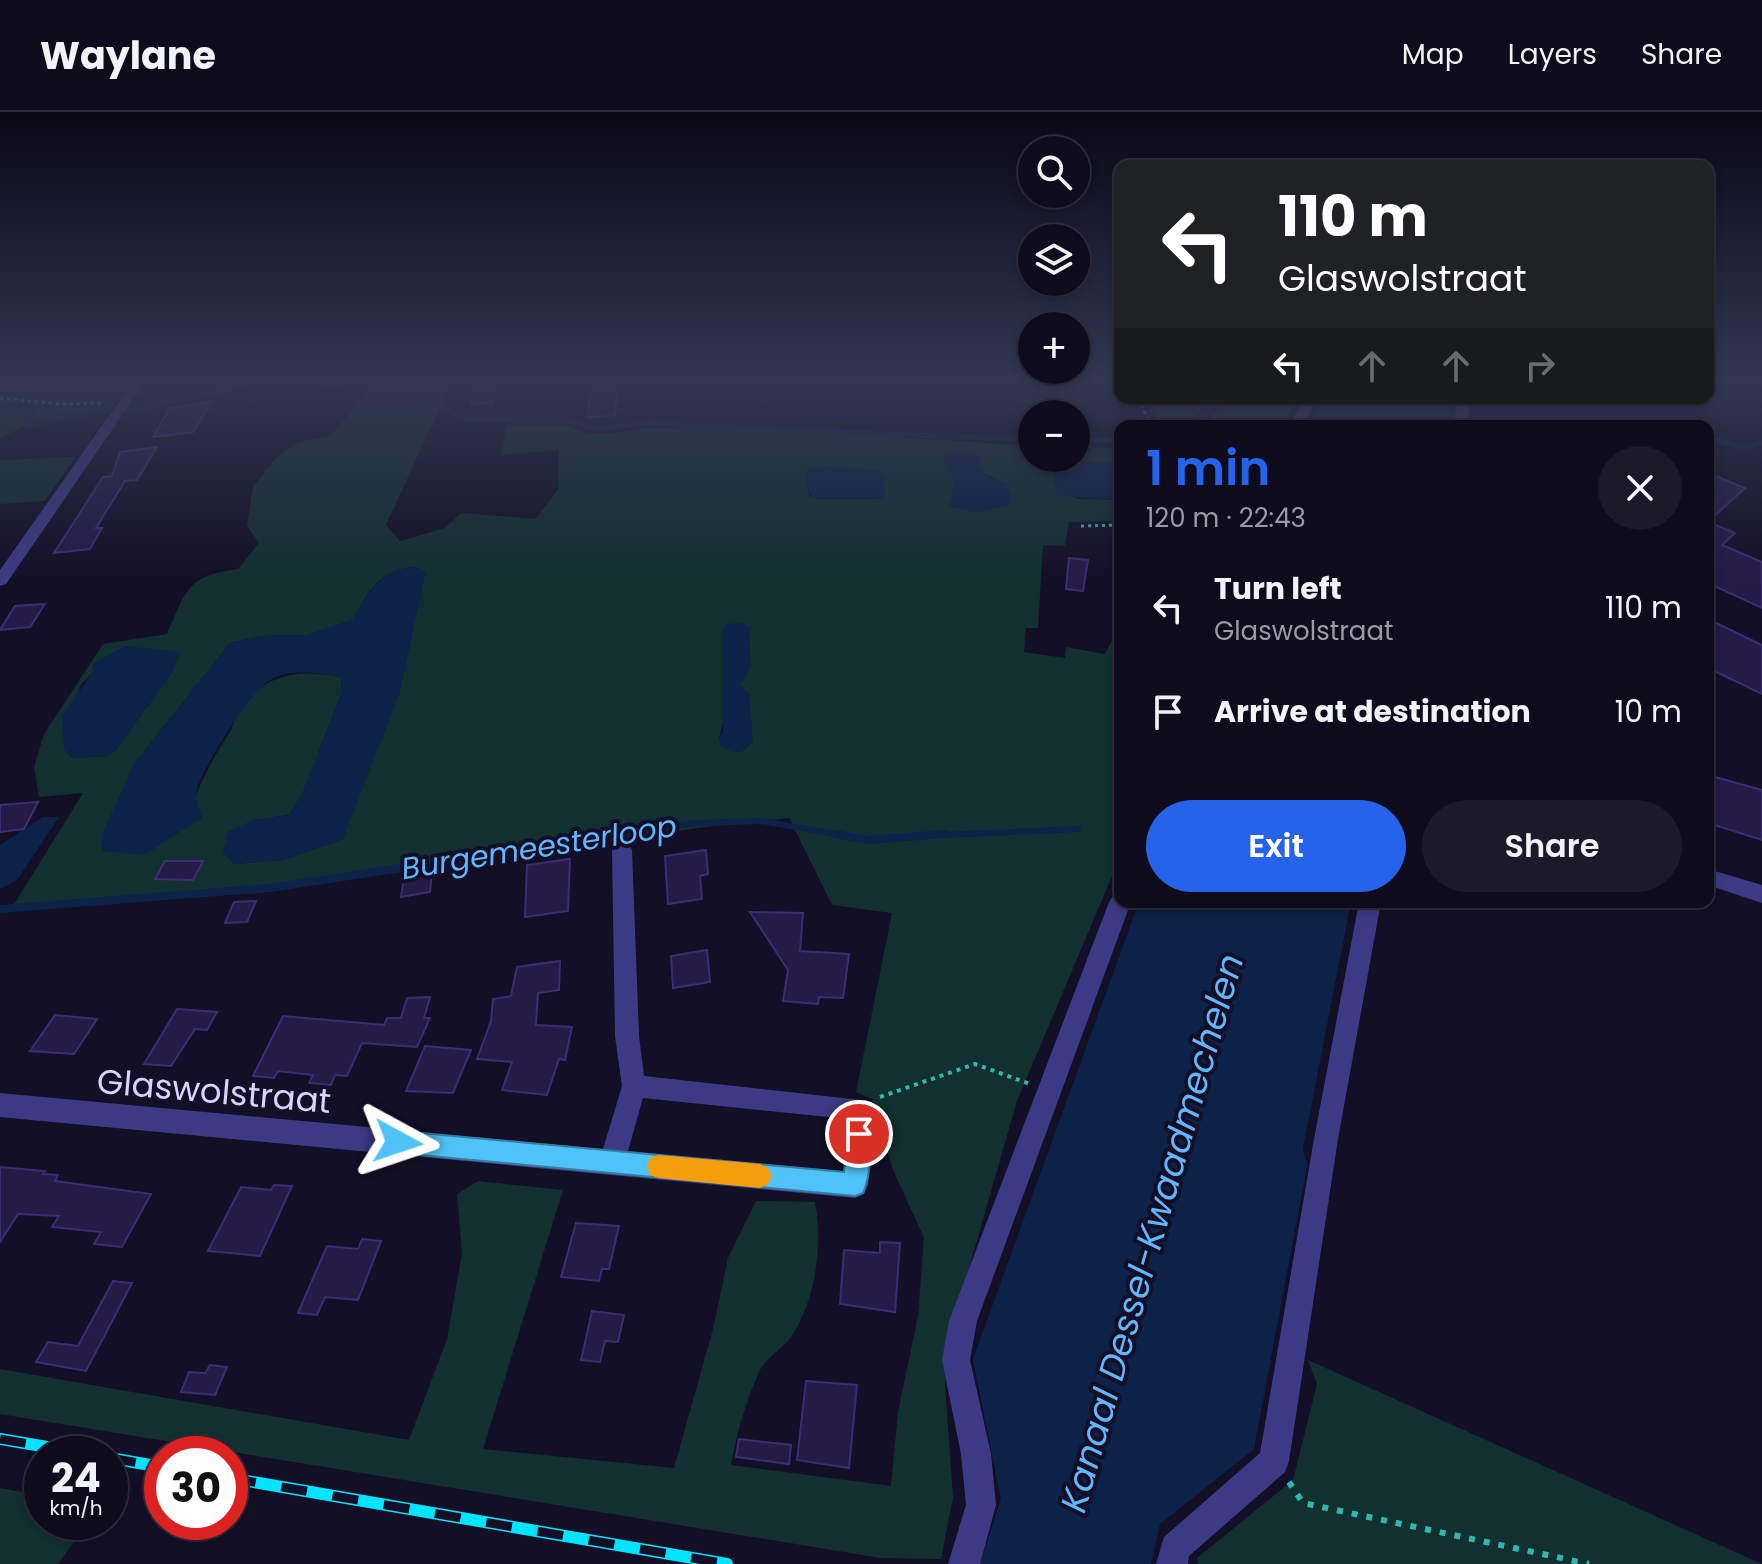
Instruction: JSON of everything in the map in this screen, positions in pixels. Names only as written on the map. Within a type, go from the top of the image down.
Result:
[{"type":"street","points":[[0,581],[92,447]]},
{"type":"street","points":[[612,1162],[634,1086],[627,1036],[622,850]]},
{"type":"street","points":[[1714,879],[1762,894]]},
{"type":"street","points":[[964,1564],[981,1505],[976,1454],[956,1360],[961,1334],[1118,908]]},
{"type":"street","points":[[1172,1564],[1175,1548],[1274,1461],[1321,1166],[1369,908]]},
{"type":"street","points":[[634,1086],[861,1109]]},
{"type":"street","name":"Glaswolstraat","points":[[0,1105],[855,1185],[861,1109]]},
{"type":"path","points":[[1081,526],[1114,525]]},
{"type":"path","points":[[861,1109],[879,1097],[975,1064],[1049,1092]]},
{"type":"path","points":[[1274,1461],[1303,1503],[1589,1564]]},
{"type":"green space","points":[[292,447],[422,447],[386,525],[400,541],[445,528],[461,513],[535,519],[558,490],[559,450],[501,455],[503,447],[1018,447],[1018,472],[1053,472],[1055,486],[1078,499],[1114,500],[1114,521],[1069,522],[1065,546],[1043,545],[1038,628],[1026,628],[1024,652],[1065,658],[1066,647],[1105,654],[1114,636],[1114,871],[1017,1101],[952,1327],[945,1383],[953,1498],[941,1559],[881,1558],[248,1455],[248,1436],[144,1438],[0,1414],[0,1369],[409,1440],[447,1339],[462,1254],[457,1194],[478,1181],[563,1190],[483,1449],[674,1468],[713,1329],[728,1258],[756,1201],[815,1202],[818,1252],[807,1304],[790,1339],[760,1370],[742,1417],[731,1465],[891,1486],[898,1412],[918,1316],[924,1238],[893,1170],[872,1099],[856,1092],[892,913],[832,905],[789,818],[705,827],[259,893],[13,906],[83,793],[39,797],[34,767],[44,734],[103,644],[167,634],[190,588],[208,576],[238,569],[259,543],[247,526],[253,487],[275,459]],"holes":[[[944,459],[1008,485],[1008,505],[978,512],[950,506],[955,482]],[[823,467],[879,471],[885,499],[818,499],[809,496],[806,470]],[[417,567],[343,839],[283,860],[234,864],[254,820],[289,815],[302,795],[342,692],[341,677],[297,674],[259,689],[238,712],[196,795],[135,763],[230,643],[261,636],[307,635],[353,620],[371,590],[385,576]],[[749,628],[746,672],[739,684],[749,694],[750,734],[719,738]],[[180,652],[171,674],[115,751],[107,756],[71,758],[80,686],[93,672]]]},
{"type":"green space","points":[[1090,447],[1114,448],[1114,463],[1090,463]]},
{"type":"green space","points":[[76,457],[44,501],[0,504],[0,460]]},
{"type":"green space","points":[[1308,1360],[1762,1564],[1198,1564],[1197,1558],[1293,1480],[1317,1384]]},
{"type":"green space","points":[[0,1488],[24,1493],[24,1540],[75,1540],[58,1564],[0,1564]]},
{"type":"water","points":[[947,453],[981,457],[980,469],[987,476],[1008,485],[1012,498],[1008,505],[978,512],[949,506],[955,482],[944,459]]},
{"type":"water","points":[[1090,462],[1114,463],[1114,500],[1057,496],[1053,472],[1090,472]]},
{"type":"water","points":[[823,467],[879,471],[884,477],[885,499],[812,498],[805,481],[806,470]]},
{"type":"water","points":[[417,567],[426,571],[400,692],[343,839],[283,860],[233,864],[223,852],[228,831],[254,820],[289,815],[302,795],[342,692],[341,677],[295,673],[277,677],[260,688],[226,734],[199,783],[196,794],[202,818],[144,855],[102,851],[101,836],[135,763],[230,643],[261,636],[307,635],[352,620],[370,591],[384,577]]},
{"type":"water","points":[[742,623],[749,628],[751,668],[739,684],[749,694],[753,741],[742,751],[735,752],[721,747],[719,738],[723,730],[723,629],[726,624]]},
{"type":"water","points":[[125,646],[180,652],[171,674],[115,751],[107,756],[71,758],[64,749],[62,715],[93,672],[92,664]]},
{"type":"water","points":[[43,817],[59,817],[17,880],[0,889],[0,845]]},
{"type":"water","name":"Kanaal Dessel-Kwaadmechelen","points":[[1137,908],[1350,908],[1303,1148],[1307,1166],[1254,1449],[1160,1524],[1151,1564],[980,1564],[1001,1499],[973,1359]]},
{"type":"building","points":[[157,447],[137,480],[125,481],[96,528],[102,528],[90,549],[54,553],[103,477],[112,476],[120,452]]},
{"type":"building","points":[[1714,475],[1745,488],[1714,516]]},
{"type":"building","points":[[1714,524],[1735,533],[1722,545],[1762,562],[1762,608],[1714,586]]},
{"type":"building","points":[[1069,558],[1088,560],[1083,591],[1066,589]]},
{"type":"building","points":[[45,604],[30,627],[0,630],[15,606]]},
{"type":"building","points":[[1714,622],[1762,645],[1762,694],[1714,671]]},
{"type":"building","points":[[1714,777],[1762,790],[1762,840],[1714,825]]},
{"type":"building","points":[[38,802],[24,829],[0,832],[0,805]]},
{"type":"building","points":[[706,850],[708,874],[700,876],[702,899],[668,904],[665,856]]},
{"type":"building","points":[[570,859],[568,911],[525,917],[527,865]]},
{"type":"building","points":[[165,861],[203,861],[193,880],[155,879]]},
{"type":"building","points":[[432,873],[430,892],[401,897],[404,878]]},
{"type":"building","points":[[256,901],[247,922],[225,923],[234,902]]},
{"type":"building","points":[[750,912],[803,913],[800,951],[849,954],[843,998],[819,997],[818,1004],[783,1001],[788,970]]},
{"type":"building","points":[[707,950],[710,982],[673,988],[671,956]]},
{"type":"building","points":[[560,961],[559,990],[538,993],[536,1025],[572,1027],[565,1060],[559,1059],[547,1095],[502,1090],[512,1062],[477,1059],[491,1021],[493,999],[511,996],[517,967]]},
{"type":"building","points":[[430,997],[424,1018],[430,1018],[417,1047],[362,1043],[347,1076],[335,1075],[331,1085],[309,1083],[313,1075],[278,1071],[274,1078],[253,1076],[283,1016],[384,1025],[387,1018],[401,1018],[407,998]]},
{"type":"building","points":[[177,1009],[217,1012],[207,1030],[195,1029],[171,1066],[144,1064]]},
{"type":"building","points":[[55,1015],[97,1019],[74,1054],[30,1051]]},
{"type":"building","points":[[425,1046],[471,1050],[453,1093],[406,1091]]},
{"type":"building","points":[[0,1167],[45,1171],[43,1174],[58,1175],[55,1181],[151,1194],[122,1247],[94,1244],[101,1232],[52,1227],[59,1216],[18,1214],[0,1242]]},
{"type":"building","points":[[274,1185],[292,1186],[260,1256],[208,1251],[241,1187],[271,1190]]},
{"type":"building","points":[[576,1223],[619,1226],[609,1269],[602,1269],[599,1281],[561,1277]]},
{"type":"building","points":[[362,1239],[381,1241],[358,1300],[325,1297],[317,1315],[298,1313],[327,1246],[358,1249]]},
{"type":"building","points":[[880,1242],[900,1243],[895,1312],[840,1304],[844,1250],[880,1253]]},
{"type":"building","points":[[113,1281],[132,1283],[86,1371],[36,1362],[48,1342],[78,1346]]},
{"type":"building","points":[[592,1311],[624,1315],[618,1342],[605,1341],[600,1362],[581,1360]]},
{"type":"building","points":[[210,1365],[227,1367],[215,1395],[181,1392],[189,1372],[205,1373]]},
{"type":"building","points":[[806,1381],[857,1385],[849,1468],[797,1460]]},
{"type":"building","points":[[739,1439],[791,1445],[789,1464],[736,1457]]},
{"type":"waterway","name":"Burgemeesterloop","points":[[610,836],[695,823],[762,821],[846,836]]},
{"type":"waterway","name":"Burgemeesterloop","points":[[920,836],[1078,829]]},
{"type":"waterway","name":"Burgemeesterloop","points":[[0,909],[270,888],[623,834]]},
{"type":"waterway","name":"Burgemeesterloop","points":[[835,834],[846,836]]},
{"type":"waterway","name":"Burgemeesterloop","points":[[920,836],[945,834]]},
{"type":"waterway","name":"Burgemeesterloop","points":[[846,836],[868,840],[920,836]]},
{"type":"railway","points":[[0,1439],[24,1443]]},
{"type":"railway","points":[[128,1461],[144,1464]]},
{"type":"railway","points":[[248,1481],[727,1564]]},
{"type":"slow traffic","points":[[658,1166],[760,1176]]},
{"type":"route","points":[[398,1142],[855,1185],[859,1134]]}]
